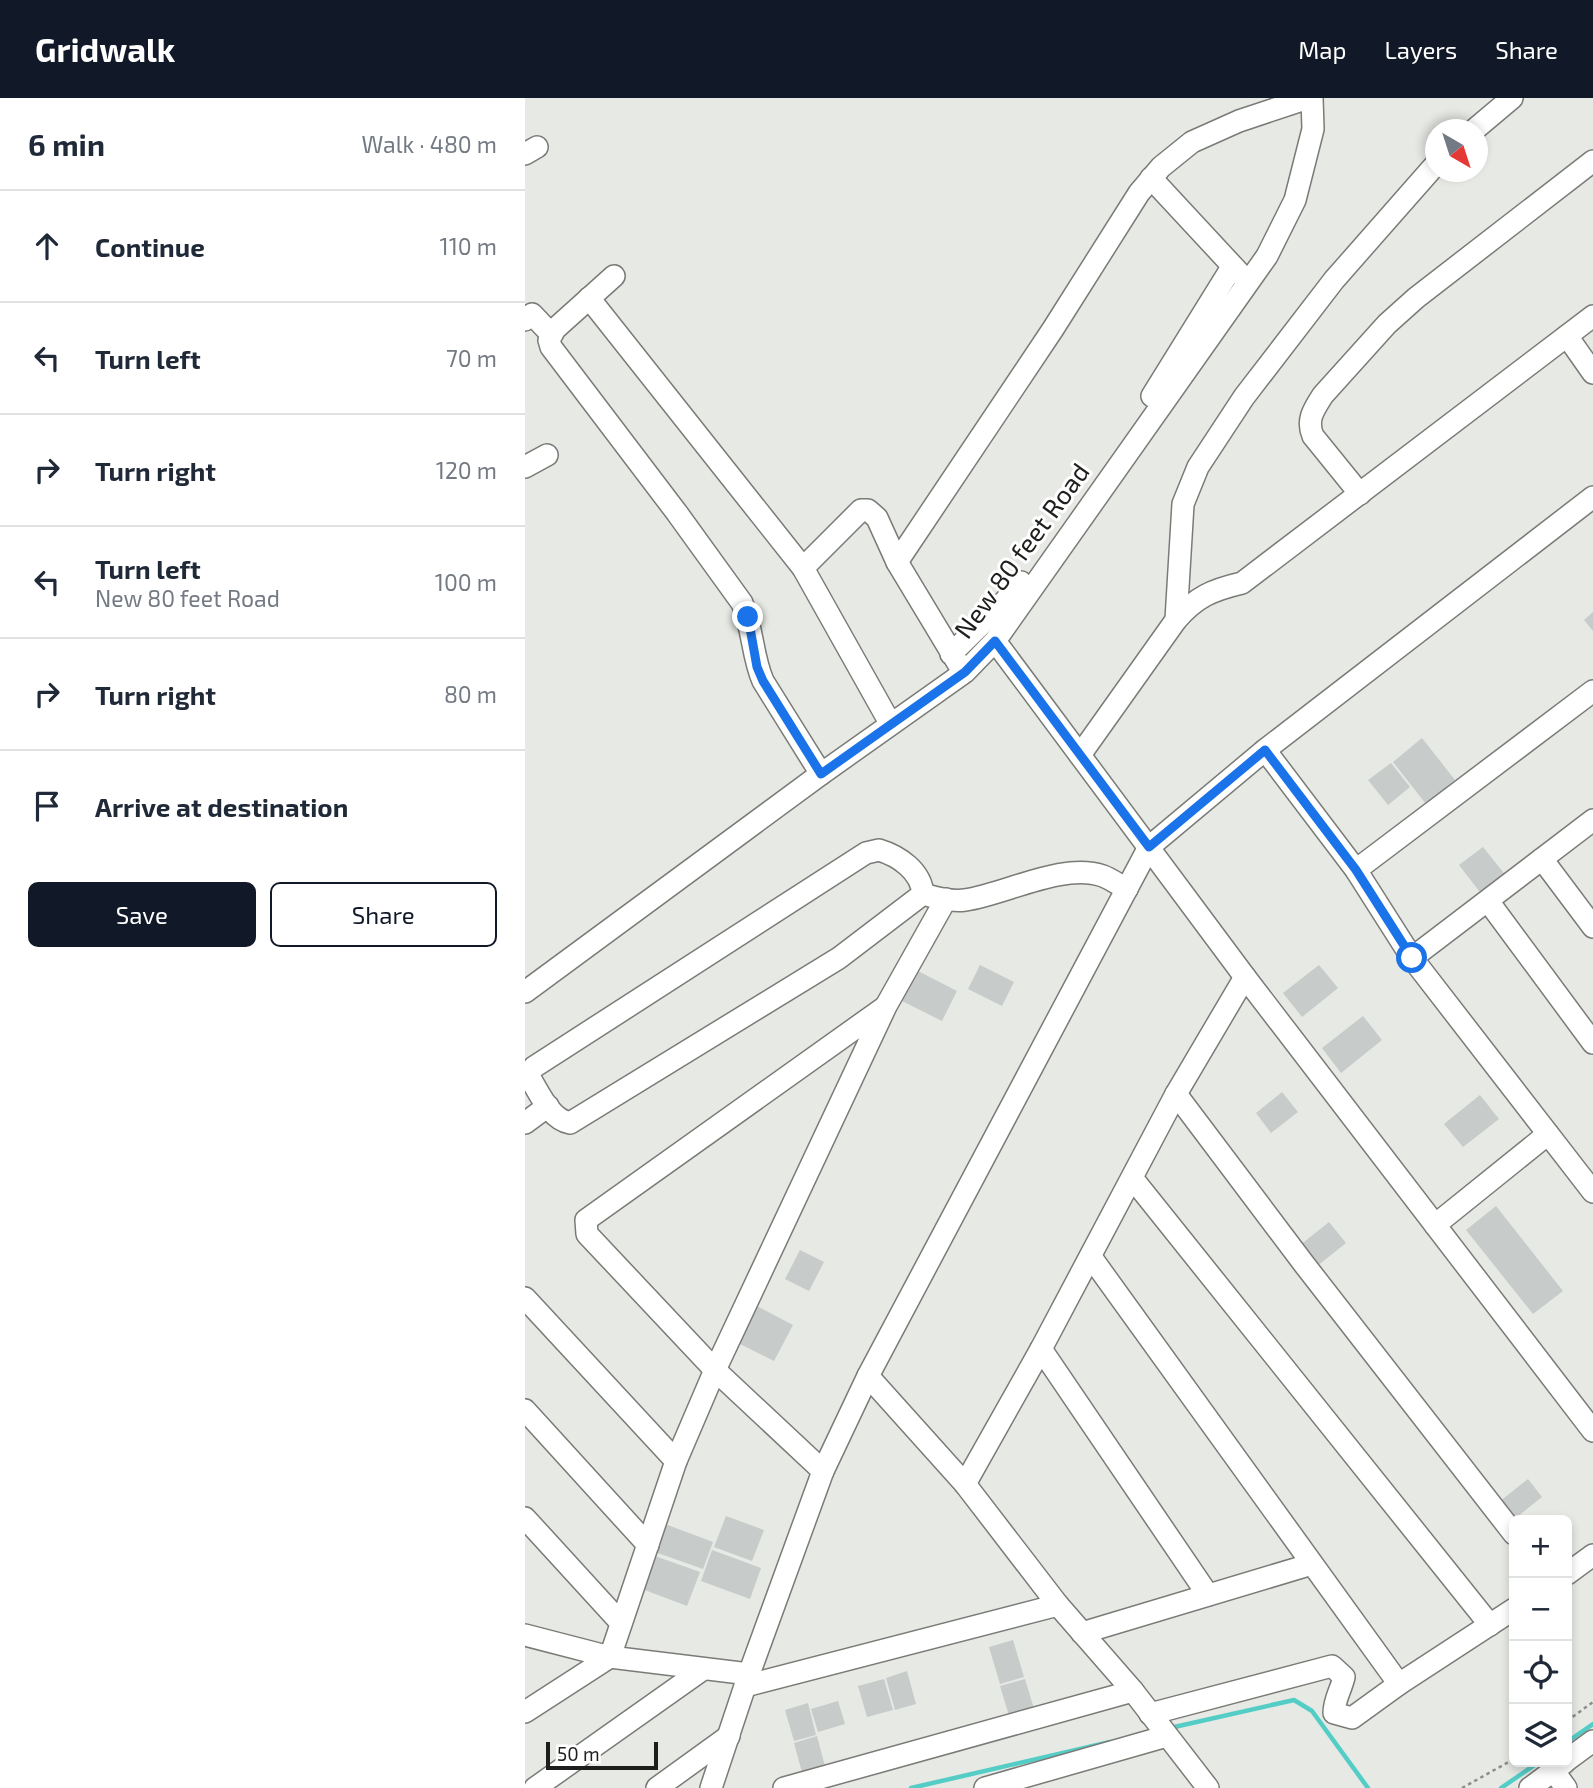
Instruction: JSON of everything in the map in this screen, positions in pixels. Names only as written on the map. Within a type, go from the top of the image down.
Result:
[{"type":"street","points":[[897,562],[1053,330],[1151,178],[1192,142],[1239,121],[1310,98]]},
{"type":"street","name":"New 80 feet Road","points":[[525,992],[890,723],[965,672],[995,641],[1267,256],[1295,200],[1313,130],[1310,98]]},
{"type":"street","points":[[1487,119],[1512,98]]},
{"type":"street","points":[[1360,494],[1310,429],[1314,408],[1323,395],[1387,324],[1416,298],[1593,161]]},
{"type":"street","points":[[1176,620],[1183,504],[1198,467],[1244,397],[1326,290],[1425,175]]},
{"type":"street","points":[[1151,178],[1249,283]]},
{"type":"street","points":[[951,654],[1005,601],[1064,528],[1134,426],[1233,267]]},
{"type":"street","points":[[614,276],[551,334],[551,348],[742,603],[748,617],[757,667],[763,681],[821,774]]},
{"type":"street","points":[[589,298],[803,568],[890,723]]},
{"type":"street","points":[[525,320],[532,314],[551,334]]},
{"type":"street","points":[[1080,755],[1191,603],[1204,595],[1242,583],[1593,316]]},
{"type":"street","points":[[1567,336],[1593,373]]},
{"type":"street","points":[[525,467],[547,455]]},
{"type":"street","points":[[712,1788],[747,1680],[823,1471],[868,1376],[1149,847],[1265,750],[1593,497]]},
{"type":"street","points":[[803,568],[862,510],[868,510],[877,518],[897,562],[951,654],[965,672]]},
{"type":"street","points":[[995,641],[1245,977],[1593,1431]]},
{"type":"street","points":[[1356,870],[1593,691]]},
{"type":"street","points":[[1265,750],[1356,870],[1412,958],[1593,1192]]},
{"type":"street","points":[[1412,958],[1593,820]]},
{"type":"street","points":[[923,894],[922,885],[903,861],[879,850],[866,853],[534,1067],[529,1074],[530,1078],[561,1121],[570,1123],[839,958],[923,894],[963,900],[1049,877],[1082,873],[1103,876],[1127,889]]},
{"type":"street","points":[[1542,859],[1593,927]]},
{"type":"street","points":[[525,1712],[610,1657],[676,1461],[715,1370],[886,1006],[946,899]]},
{"type":"street","points":[[1487,901],[1593,1043]]},
{"type":"street","points":[[965,1484],[1091,1257],[1176,1094],[1245,977]]},
{"type":"street","points":[[823,1471],[715,1370],[587,1234],[586,1220],[886,1006]]},
{"type":"street","points":[[1176,1094],[1509,1528]]},
{"type":"street","points":[[525,1123],[548,1106]]},
{"type":"street","points":[[1435,1225],[1548,1134]]},
{"type":"street","points":[[1133,1179],[1490,1625]]},
{"type":"street","points":[[1091,1257],[1399,1684]]},
{"type":"street","points":[[525,1298],[676,1461]]},
{"type":"street","points":[[1041,1349],[1208,1595]]},
{"type":"street","points":[[868,1376],[965,1484],[1058,1605],[1133,1692],[1208,1788]]},
{"type":"street","points":[[525,1410],[648,1545]]},
{"type":"street","points":[[525,1518],[621,1623]]},
{"type":"street","points":[[1572,1570],[1593,1555]]},
{"type":"street","points":[[1082,1633],[1312,1564]]},
{"type":"street","points":[[525,1635],[610,1657],[702,1670],[747,1680],[1058,1605]]},
{"type":"street","points":[[1150,1714],[1332,1666],[1343,1677],[1341,1692],[1334,1701],[1334,1713],[1352,1718],[1509,1612]]},
{"type":"street","points":[[535,1788],[702,1670]]},
{"type":"street","points":[[784,1788],[1133,1692]]},
{"type":"street","points":[[657,1788],[729,1736]]},
{"type":"street","points":[[985,1788],[1167,1736]]},
{"type":"street","points":[[1572,1757],[1593,1741]]},
{"type":"street","points":[[1530,1788],[1558,1767]]},
{"type":"street","points":[[1562,1767],[1566,1788]]},
{"type":"path","points":[[1572,1717],[1593,1702]]},
{"type":"path","points":[[1462,1788],[1509,1762]]},
{"type":"building","points":[[1593,612],[1593,631],[1584,620]]},
{"type":"building","points":[[1422,738],[1455,780],[1426,804],[1393,762]]},
{"type":"building","points":[[1391,763],[1410,787],[1388,805],[1368,780]]},
{"type":"building","points":[[1483,847],[1507,877],[1483,896],[1459,865]]},
{"type":"building","points":[[980,965],[1014,982],[1002,1006],[968,989]]},
{"type":"building","points":[[1319,965],[1338,988],[1302,1017],[1283,993]]},
{"type":"building","points":[[918,971],[957,991],[942,1021],[902,1001]]},
{"type":"building","points":[[1363,1016],[1382,1040],[1341,1073],[1322,1048]]},
{"type":"building","points":[[1282,1092],[1298,1112],[1271,1133],[1256,1113]]},
{"type":"building","points":[[1480,1095],[1499,1119],[1463,1147],[1444,1124]]},
{"type":"building","points":[[1496,1206],[1563,1291],[1533,1314],[1466,1230]]},
{"type":"building","points":[[1329,1222],[1346,1243],[1316,1267],[1299,1246]]},
{"type":"building","points":[[800,1250],[824,1262],[809,1291],[785,1279]]},
{"type":"building","points":[[751,1303],[793,1325],[774,1361],[732,1340]]},
{"type":"building","points":[[1528,1479],[1542,1497],[1519,1515],[1509,1515],[1499,1502]]},
{"type":"building","points":[[726,1516],[764,1530],[752,1561],[714,1547]]},
{"type":"building","points":[[665,1524],[713,1542],[703,1569],[655,1552]]},
{"type":"building","points":[[712,1550],[761,1568],[750,1599],[701,1581]]},
{"type":"building","points":[[655,1556],[700,1572],[687,1606],[642,1589]]},
{"type":"building","points":[[1013,1640],[1024,1677],[1000,1684],[989,1647]]},
{"type":"building","points":[[907,1671],[916,1704],[895,1710],[886,1678]]},
{"type":"building","points":[[884,1679],[893,1710],[867,1717],[858,1686]]},
{"type":"building","points":[[1025,1679],[1035,1712],[1010,1719],[1000,1686]]},
{"type":"building","points":[[838,1701],[845,1724],[818,1732],[811,1709]]},
{"type":"building","points":[[808,1703],[816,1735],[794,1741],[785,1710]]},
{"type":"building","points":[[817,1736],[826,1770],[803,1776],[794,1743]]},
{"type":"waterway","points":[[1170,1728],[1294,1700],[1312,1711],[1368,1788]]},
{"type":"waterway","points":[[1572,1739],[1593,1724]]},
{"type":"waterway","points":[[911,1788],[1110,1742]]},
{"type":"waterway","points":[[1501,1788],[1532,1767]]},
{"type":"route","points":[[748,617],[757,667],[763,681],[821,774],[965,672],[995,641],[1149,847],[1265,750],[1356,870],[1412,958]]}]
